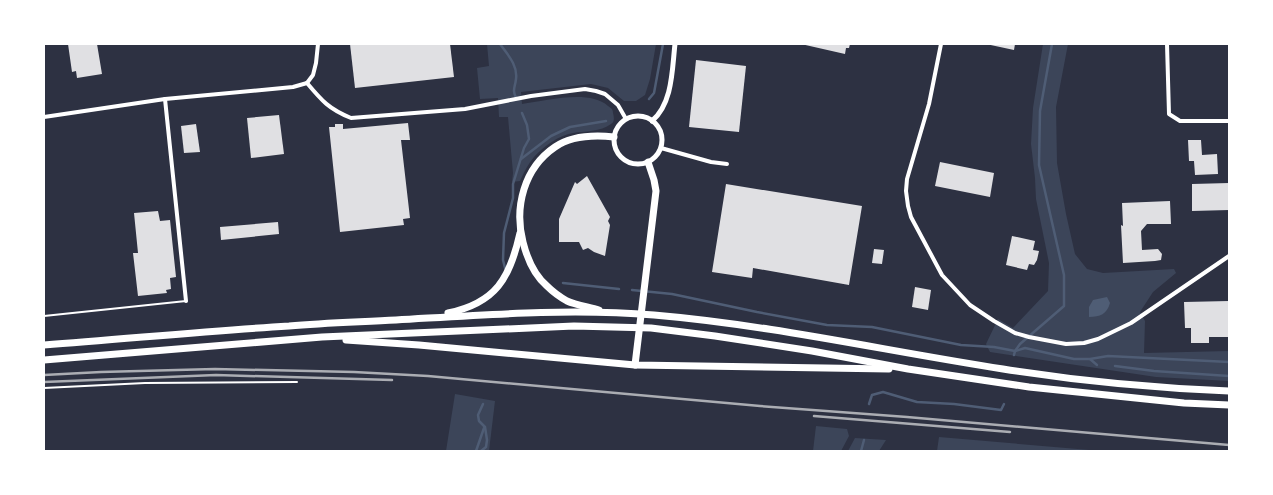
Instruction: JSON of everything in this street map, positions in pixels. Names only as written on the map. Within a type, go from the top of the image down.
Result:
[{"type":"highway","points":[[607,313],[567,301],[546,286],[530,265],[520,231],[519,213],[524,188],[532,170],[544,155],[556,146],[570,141],[590,137],[614,137]]},
{"type":"highway","points":[[635,365],[656,191],[648,162]]},
{"type":"highway","points":[[422,318],[462,310],[482,301],[495,290],[509,270],[516,251],[520,231]]},
{"type":"highway","points":[[44,345],[290,325],[507,314],[560,312],[607,313],[653,315],[729,324],[1003,369],[1102,382],[1169,388],[1229,391]]},
{"type":"highway","points":[[44,360],[322,338],[574,326],[651,328],[812,351],[908,369],[999,383],[1080,393],[1184,403],[1229,405]]},
{"type":"highway","points":[[322,338],[419,345],[635,365],[908,369]]},
{"type":"street","points":[[44,117],[165,99],[293,87],[307,83],[313,75],[316,64],[318,44]]},
{"type":"street","points":[[652,120],[660,112],[668,94],[675,44]]},
{"type":"street","points":[[941,44],[929,104],[907,179],[906,192],[911,218],[942,275],[970,305],[1015,333],[1066,344],[1084,344],[1098,340],[1130,323],[1229,256]]},
{"type":"street","points":[[1166,44],[1169,114],[1180,121],[1229,121]]},
{"type":"street","points":[[307,83],[324,104],[338,113],[351,118],[465,109],[530,96],[585,90],[605,94],[618,105],[626,119]]},
{"type":"street","points":[[165,99],[186,301]]},
{"type":"street","points":[[639,116],[652,120],[657,126],[662,140],[660,148],[648,162],[640,164],[625,160],[616,150],[614,137],[620,124],[626,119],[639,116]]},
{"type":"street","points":[[660,148],[711,162],[727,164]]},
{"type":"lane","points":[[44,316],[186,301]]},
{"type":"lane","points":[[44,388],[145,383],[297,382]]},
{"type":"shaded area","points":[[487,44],[656,44],[650,79],[645,95],[636,101],[624,101],[608,88],[591,84],[521,92],[522,104],[555,99],[579,97],[590,98],[600,101],[612,109],[614,119],[613,122],[607,127],[592,131],[568,134],[552,142],[534,157],[526,168],[520,181],[512,182],[513,173],[508,117],[499,117],[498,98],[480,99],[477,68],[489,66]]},
{"type":"shaded area","points":[[1043,44],[1068,44],[1056,107],[1057,163],[1075,254],[1087,269],[1103,273],[1174,269],[1176,273],[1153,292],[1140,312],[1145,321],[1144,353],[1229,351],[1229,381],[1156,377],[990,352],[986,344],[998,319],[1013,328],[1048,291],[1049,263],[1036,199],[1031,144],[1033,108]]},
{"type":"shaded area","points":[[1107,297],[1110,303],[1107,310],[1100,315],[1089,317],[1089,307],[1093,300]]},
{"type":"shaded area","points":[[455,394],[495,401],[489,451],[446,451]]},
{"type":"shaded area","points":[[816,426],[847,429],[849,436],[841,451],[813,451]]},
{"type":"shaded area","points":[[939,437],[1101,451],[937,451]]},
{"type":"shaded area","points":[[855,438],[886,440],[879,451],[848,451]]},
{"type":"building","points":[[68,44],[97,44],[102,74],[77,78],[76,71],[72,72]]},
{"type":"building","points":[[350,44],[450,44],[454,77],[355,88]]},
{"type":"building","points":[[801,44],[850,44],[849,48],[846,48],[845,54]]},
{"type":"building","points":[[986,44],[1015,44],[1014,50]]},
{"type":"building","points":[[696,60],[746,66],[739,132],[689,127]]},
{"type":"building","points":[[279,115],[284,154],[251,158],[247,118]]},
{"type":"building","points":[[408,123],[410,140],[401,140],[410,218],[403,219],[404,225],[340,232],[329,127],[335,127],[335,124],[343,124],[343,129]]},
{"type":"building","points":[[196,124],[200,152],[184,153],[181,126]]},
{"type":"building","points":[[1188,140],[1201,140],[1202,155],[1217,154],[1218,174],[1195,175],[1194,161],[1189,161]]},
{"type":"building","points":[[940,162],[994,173],[990,197],[935,186]]},
{"type":"building","points":[[587,176],[610,217],[608,221],[610,225],[605,256],[588,248],[583,250],[579,242],[559,242],[559,219],[575,182],[577,184]]},
{"type":"building","points":[[1229,183],[1229,210],[1192,211],[1192,184]]},
{"type":"building","points":[[726,184],[862,206],[849,285],[753,268],[752,278],[712,272]]},
{"type":"building","points":[[1170,201],[1171,224],[1147,224],[1141,231],[1142,250],[1158,249],[1162,254],[1161,260],[1123,263],[1121,225],[1123,226],[1122,203]]},
{"type":"building","points":[[158,211],[160,221],[170,220],[176,277],[170,278],[171,289],[166,290],[167,293],[138,296],[133,253],[138,253],[134,213]]},
{"type":"building","points":[[278,222],[279,234],[221,240],[220,227]]},
{"type":"building","points":[[1012,236],[1035,241],[1033,250],[1039,251],[1037,260],[1034,265],[1029,264],[1027,270],[1006,265]]},
{"type":"building","points":[[874,249],[884,250],[882,264],[872,263]]},
{"type":"building","points":[[915,287],[931,290],[928,310],[912,307]]},
{"type":"building","points":[[1229,301],[1229,337],[1209,337],[1209,343],[1191,343],[1191,328],[1185,328],[1184,302]]},
{"type":"waterway","points":[[500,44],[514,64],[516,74],[514,90],[516,98]]},
{"type":"waterway","points":[[649,99],[654,93],[663,44]]},
{"type":"waterway","points":[[1014,355],[1020,344],[1064,306],[1064,275],[1039,165],[1040,111],[1052,44]]},
{"type":"waterway","points":[[505,268],[503,260],[504,233],[513,198],[513,184],[524,148],[529,139],[527,125],[522,113]]},
{"type":"waterway","points":[[521,159],[551,136],[570,127],[606,121]]},
{"type":"waterway","points":[[563,283],[619,289]]},
{"type":"waterway","points":[[632,290],[672,294],[827,325],[872,327],[961,345],[994,347],[1015,351],[1025,348],[1074,359],[1090,359],[1108,356],[1229,362]]},
{"type":"waterway","points":[[1090,359],[1097,365]]},
{"type":"waterway","points":[[1115,366],[1154,371],[1229,376]]},
{"type":"waterway","points":[[869,404],[872,395],[883,392],[917,402],[954,404],[1001,410],[1004,404]]},
{"type":"waterway","points":[[481,451],[486,447],[487,440],[485,427],[479,421],[478,415],[483,404]]},
{"type":"waterway","points":[[476,451],[484,428]]},
{"type":"waterway","points":[[861,451],[864,440]]},
{"type":"railway","points":[[44,375],[215,369],[354,372],[428,376],[760,406],[907,417],[1229,445]]},
{"type":"railway","points":[[44,382],[216,375],[392,380]]},
{"type":"railway","points":[[814,416],[1010,432]]}]
